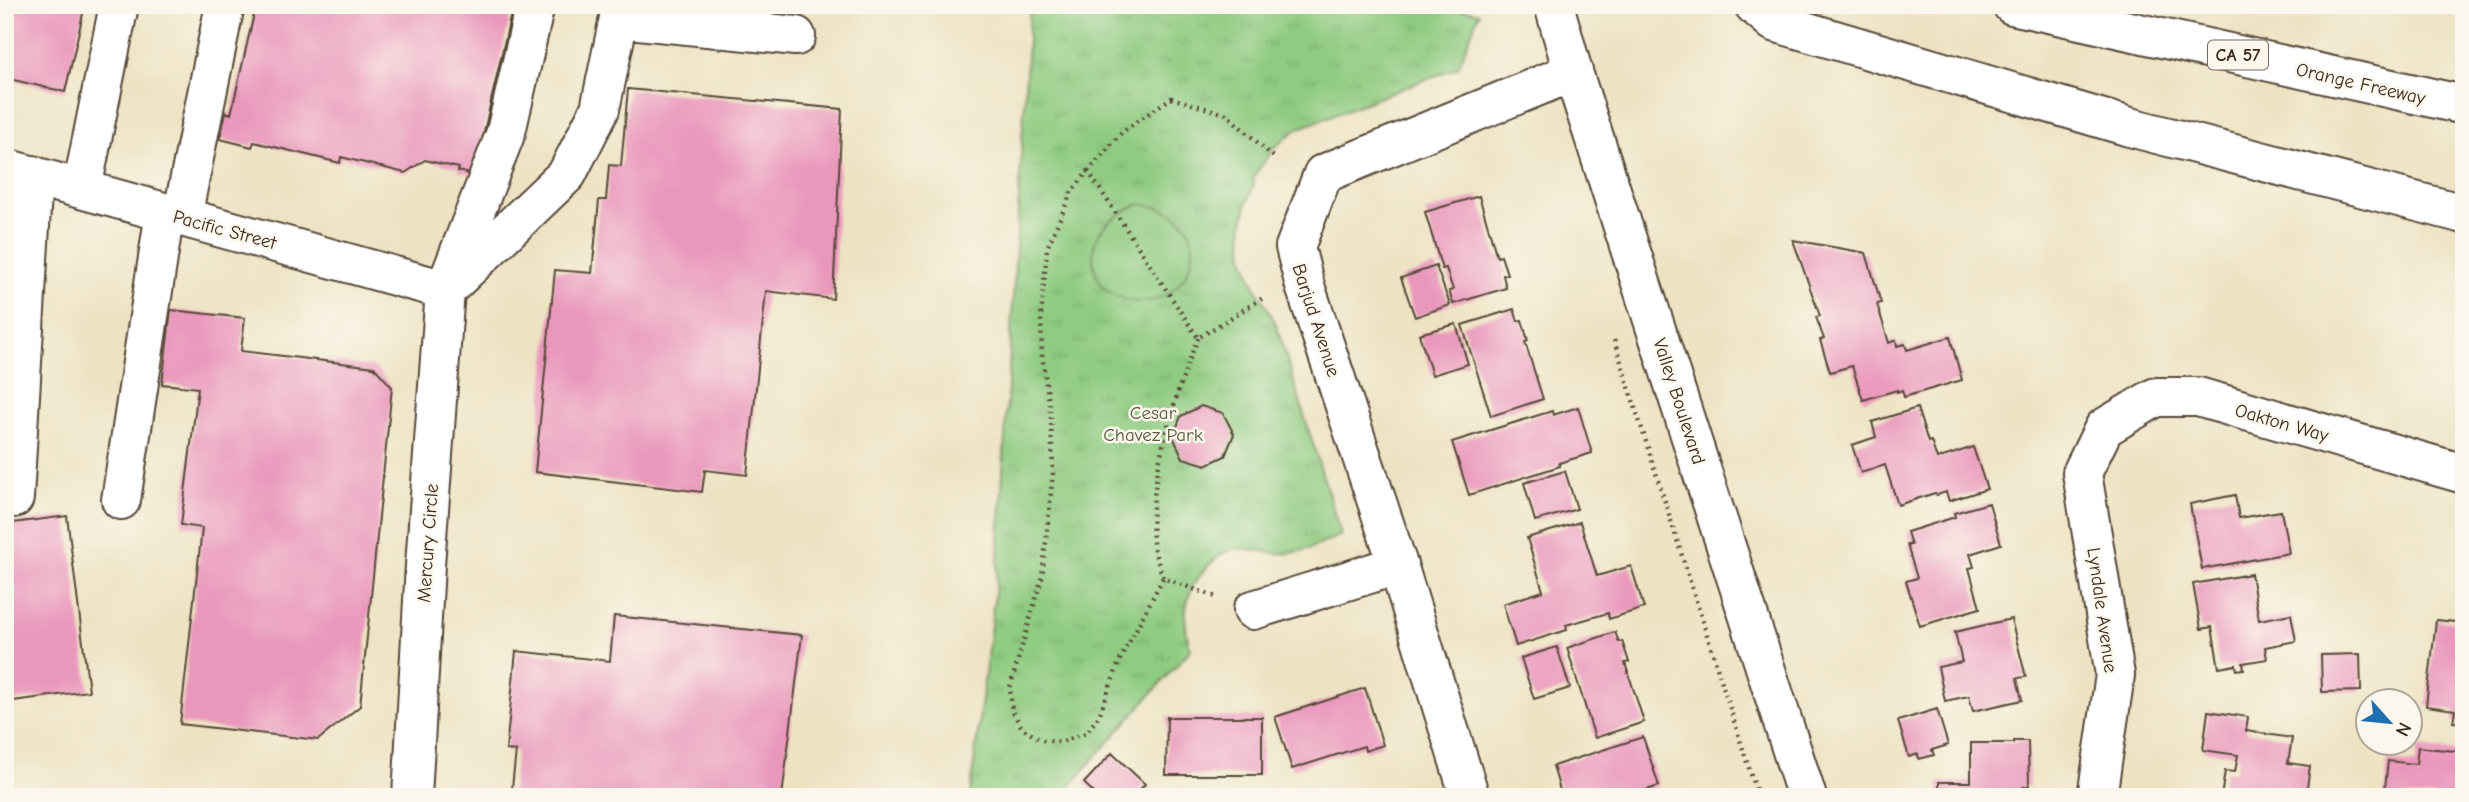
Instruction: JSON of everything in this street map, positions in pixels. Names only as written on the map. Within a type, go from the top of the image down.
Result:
[{"type":"main road","points":[[82,189],[119,5]]},
{"type":"main road","points":[[121,500],[173,215],[225,5]]},
{"type":"main road","name":"Mercury Circle","points":[[412,797],[445,290],[506,132],[535,5]]},
{"type":"main road","name":"Valley Boulevard","points":[[1554,5],[1573,72],[1807,797]]},
{"type":"main road","points":[[1754,5],[1774,22],[2130,127],[2464,214]]},
{"type":"main road","name":"Orange Freeway","points":[[2012,5],[2464,105]]},
{"type":"main road","points":[[445,290],[567,174],[600,109],[619,18],[796,36]]},
{"type":"main road","name":"Barjud Avenue","points":[[1470,797],[1398,565],[1294,247],[1323,174],[1573,72]]},
{"type":"main road","points":[[13,498],[19,172]]},
{"type":"main road","name":"Pacific Street","points":[[19,172],[445,290]]},
{"type":"main road","name":"Oakton Way","points":[[2104,428],[2156,397],[2198,397],[2464,474]]},
{"type":"main road","name":"Lyndale Avenue","points":[[2098,797],[2115,675],[2082,473],[2104,428]]},
{"type":"main road","points":[[1253,610],[1398,565]]},
{"type":"path","points":[[1508,5],[1516,29]]},
{"type":"path","points":[[1266,296],[1198,338],[1177,389],[1152,500],[1153,545],[1163,578],[1120,660],[1099,716],[1086,733],[1061,742],[1041,740],[1022,728],[1012,711],[1010,687],[1042,578],[1053,473],[1051,417],[1042,355],[1041,317],[1047,248],[1071,193],[1088,171],[1122,132],[1171,98],[1226,114],[1277,160]]},
{"type":"path","points":[[1088,171],[1198,338]]},
{"type":"path","points":[[1612,335],[1758,797]]},
{"type":"path","points":[[1163,578],[1253,610]]},
{"type":"green space","name":"Cesar Chavez Park","points":[[1030,5],[1443,5],[1479,13],[1458,67],[1297,129],[1275,147],[1253,177],[1254,185],[1246,205],[1242,232],[1244,257],[1253,282],[1276,324],[1341,535],[1297,552],[1284,554],[1236,549],[1218,557],[1195,583],[1187,604],[1186,626],[1191,649],[1060,797],[970,797],[997,575]]},
{"type":"green space","points":[[1139,204],[1169,212],[1187,227],[1193,247],[1189,267],[1177,285],[1159,298],[1137,302],[1111,293],[1105,288],[1096,275],[1093,255],[1094,244],[1103,227],[1119,214]]},
{"type":"building","points":[[5,5],[85,5],[65,92],[5,78]]},
{"type":"building","points":[[256,5],[513,5],[480,149],[478,176],[458,171],[459,168],[425,160],[405,173],[341,157],[340,163],[254,142],[252,147],[220,139],[226,112],[231,114]]},
{"type":"building","points":[[628,89],[842,109],[833,299],[766,291],[747,475],[705,470],[702,492],[535,472],[555,270],[592,273],[599,200],[606,200],[609,165],[621,166]]},
{"type":"building","points":[[1479,196],[1497,257],[1501,256],[1507,274],[1503,275],[1506,288],[1453,304],[1449,291],[1453,290],[1446,268],[1442,269],[1425,212]]},
{"type":"building","points":[[1793,240],[1866,253],[1881,303],[1877,304],[1889,343],[1896,340],[1897,346],[1905,344],[1907,350],[1950,337],[1962,380],[1904,397],[1902,390],[1897,390],[1863,400],[1852,366],[1830,372],[1820,340],[1824,339],[1816,317],[1820,316]]},
{"type":"building","points":[[1436,266],[1450,305],[1415,317],[1401,278]]},
{"type":"building","points":[[1514,309],[1518,321],[1522,320],[1528,341],[1525,342],[1543,399],[1491,416],[1462,325]]},
{"type":"building","points":[[171,310],[245,318],[241,351],[374,367],[392,387],[360,706],[318,740],[180,724],[202,528],[181,525],[198,388],[162,384]]},
{"type":"building","points":[[1456,324],[1468,364],[1432,375],[1419,334]]},
{"type":"building","points":[[1201,406],[1223,413],[1234,434],[1225,456],[1206,465],[1183,458],[1173,437],[1181,416]]},
{"type":"building","points":[[1578,407],[1592,453],[1469,495],[1452,442],[1552,411],[1553,415]]},
{"type":"building","points":[[1917,408],[1928,442],[1931,441],[1937,459],[1973,447],[1987,489],[1949,501],[1946,492],[1937,495],[1935,493],[1898,505],[1885,465],[1861,473],[1852,445],[1876,437],[1872,422]]},
{"type":"building","points":[[1565,471],[1577,509],[1535,521],[1524,483]]},
{"type":"building","points":[[2235,495],[2239,518],[2281,511],[2289,553],[2202,569],[2190,504]]},
{"type":"building","points":[[1989,503],[2001,544],[1970,554],[1974,567],[1969,568],[1980,608],[1920,626],[1906,581],[1917,578],[1907,545],[1911,545],[1907,532],[1955,517],[1954,513]]},
{"type":"building","points":[[67,516],[89,691],[5,702],[5,524]]},
{"type":"building","points":[[1580,522],[1597,576],[1631,566],[1644,608],[1609,619],[1608,613],[1566,625],[1567,630],[1516,646],[1503,604],[1543,591],[1527,538]]},
{"type":"building","points":[[2251,574],[2259,620],[2291,614],[2296,641],[2265,647],[2267,659],[2243,663],[2244,669],[2237,670],[2236,665],[2219,668],[2212,627],[2201,629],[2193,584]]},
{"type":"building","points":[[614,616],[802,635],[782,797],[511,797],[516,751],[506,750],[516,651],[610,661]]},
{"type":"building","points":[[2011,619],[2026,677],[2017,678],[2022,700],[1973,711],[1969,696],[1945,701],[1938,667],[1962,662],[1955,632]]},
{"type":"building","points":[[2436,620],[2464,623],[2464,723],[2453,722],[2455,710],[2426,706]]},
{"type":"building","points":[[1615,632],[1619,642],[1622,641],[1629,662],[1625,663],[1644,722],[1595,738],[1567,648]]},
{"type":"building","points":[[1557,647],[1570,688],[1534,699],[1521,658]]},
{"type":"building","points":[[2360,654],[2361,686],[2354,686],[2354,691],[2322,692],[2321,655]]},
{"type":"building","points":[[1365,688],[1383,745],[1365,751],[1364,746],[1292,769],[1275,717]]},
{"type":"building","points":[[1937,709],[1948,745],[1932,750],[1934,755],[1919,759],[1918,754],[1909,757],[1898,721]]},
{"type":"building","points":[[2208,711],[2248,717],[2246,731],[2292,738],[2288,763],[2310,766],[2306,795],[2284,792],[2283,797],[2221,797],[2225,771],[2235,772],[2238,755],[2203,750]]},
{"type":"building","points":[[1167,717],[1262,717],[1262,775],[1166,775]]},
{"type":"building","points":[[1643,737],[1659,786],[1625,797],[1562,797],[1553,766]]},
{"type":"building","points":[[2028,741],[2029,786],[2023,787],[2024,795],[1939,797],[1939,782],[1971,782],[1971,743]]},
{"type":"building","points":[[2424,748],[2464,752],[2464,797],[2384,797],[2388,761],[2416,764],[2417,756],[2424,756]]},
{"type":"building","points":[[1112,753],[1145,784],[1133,797],[1098,797],[1084,783]]}]
